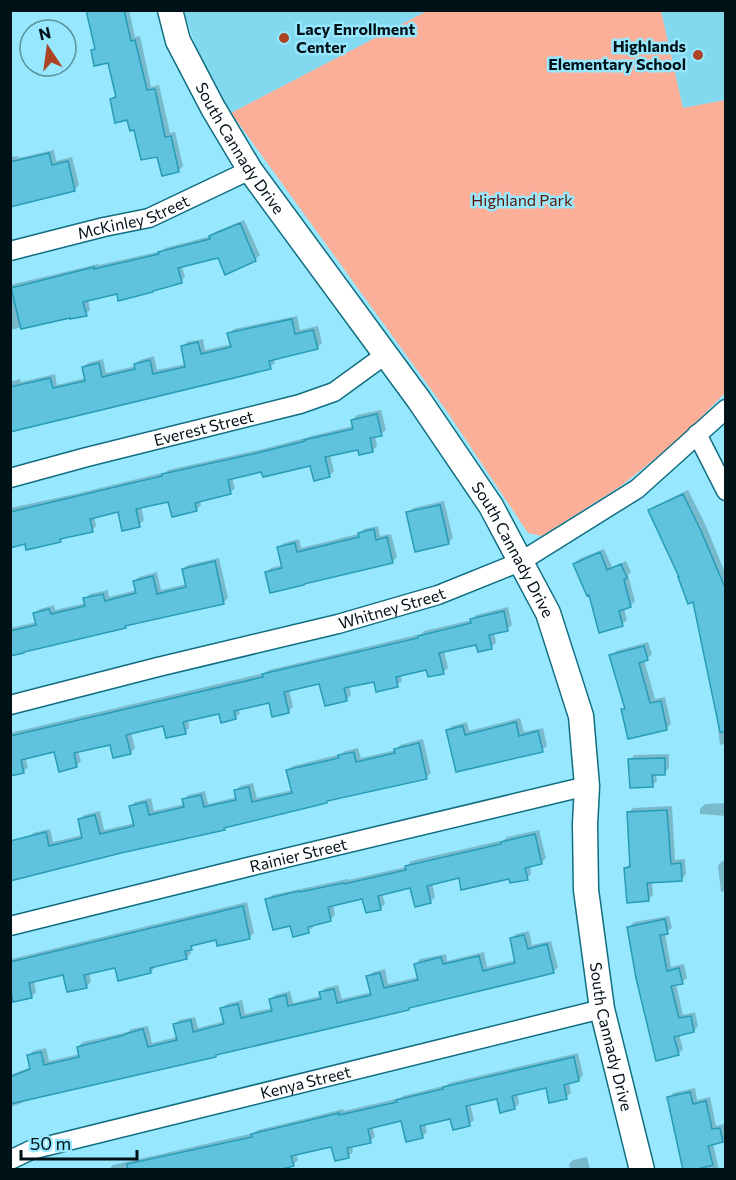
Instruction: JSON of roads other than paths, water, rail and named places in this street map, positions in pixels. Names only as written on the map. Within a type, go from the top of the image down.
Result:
[{"type":"street","name":"South Cannady Drive","points":[[170,10],[178,41],[213,108],[250,170],[418,400],[491,506],[548,613],[581,716],[587,786],[586,891],[602,1009],[642,1170]]},
{"type":"street","name":"McKinley Street","points":[[10,251],[149,218],[250,170]]},
{"type":"street","name":"Everest Street","points":[[10,478],[300,404],[334,392],[385,355]]},
{"type":"street","name":"Whitney Street","points":[[10,705],[338,624],[438,595],[520,562],[637,489],[726,410]]},
{"type":"street","points":[[697,434],[726,491]]},
{"type":"street","name":"Rainier Street","points":[[10,926],[587,786]]},
{"type":"street","name":"Kenya Street","points":[[10,1160],[31,1150],[602,1009]]},
{"type":"place","name":"Lacy Enrollment Center","points":[[284,38]]},
{"type":"place","name":"Highlands Elementary School","points":[[698,55]]},
{"type":"park label","name":"Highland Park","points":[[522,200]]}]
